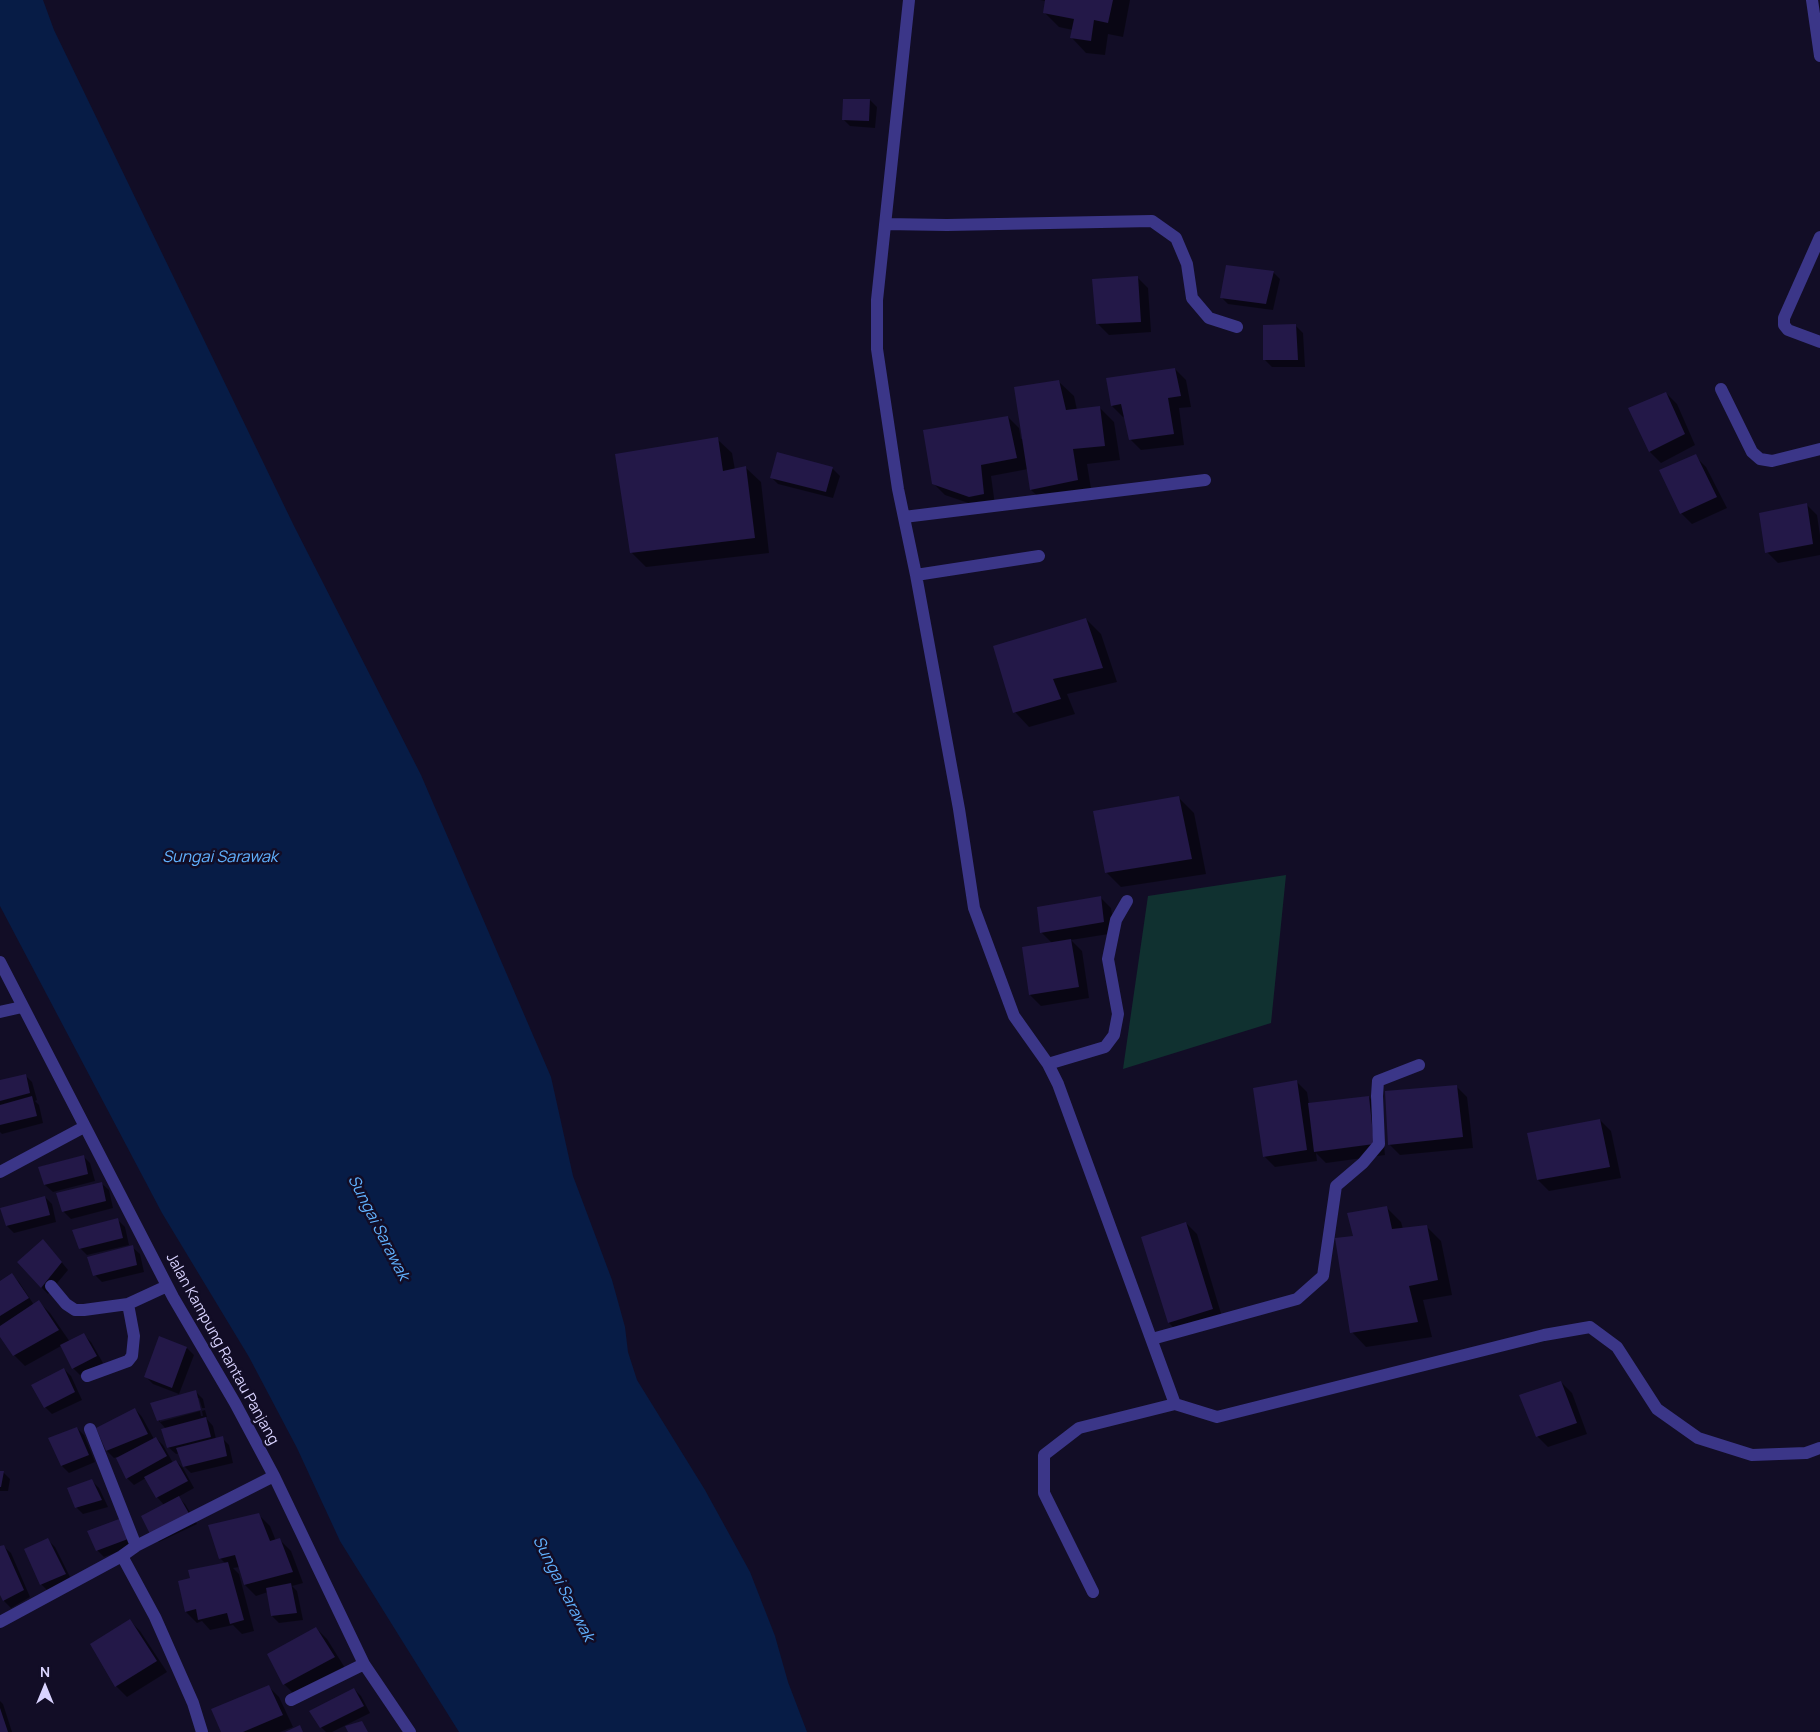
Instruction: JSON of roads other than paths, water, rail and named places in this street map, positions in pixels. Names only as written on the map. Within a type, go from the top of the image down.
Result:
[{"type":"street","points":[[908,0],[898,117],[877,300],[877,348],[898,489],[916,575],[959,809],[974,908],[1014,1016],[1048,1064],[1058,1084],[1176,1404]]},
{"type":"street","points":[[1812,0],[1820,56]]},
{"type":"street","points":[[885,224],[947,225],[1152,220],[1176,238],[1187,264],[1192,298],[1209,318],[1237,327]]},
{"type":"street","points":[[1820,237],[1784,318],[1784,325],[1788,330],[1820,342]]},
{"type":"street","points":[[1720,389],[1752,452],[1760,459],[1772,461],[1820,449]]},
{"type":"street","points":[[904,516],[1206,480]]},
{"type":"street","points":[[916,575],[1039,556]]},
{"type":"street","points":[[1048,1064],[1105,1047],[1114,1035],[1118,1014],[1108,959],[1116,920],[1127,901]]},
{"type":"street","name":"Jalan Kampung Rantau Panjang","points":[[0,962],[22,1008],[167,1286],[235,1402],[274,1476],[364,1664],[409,1732]]},
{"type":"street","points":[[0,1012],[22,1008]]},
{"type":"street","points":[[1152,1339],[1297,1299],[1323,1276],[1336,1186],[1363,1163],[1380,1144],[1378,1081],[1419,1066]]},
{"type":"street","points":[[0,1172],[84,1127]]},
{"type":"street","points":[[50,1286],[66,1304],[75,1310],[84,1310],[128,1304],[167,1286]]},
{"type":"street","points":[[87,1376],[128,1361],[132,1356],[134,1336],[128,1304]]},
{"type":"street","points":[[1093,1592],[1044,1493],[1044,1455],[1079,1428],[1176,1404],[1217,1417],[1544,1334],[1590,1327],[1617,1347],[1657,1409],[1698,1438],[1752,1455],[1806,1453],[1820,1448]]},
{"type":"street","points":[[90,1430],[136,1546]]},
{"type":"street","points":[[0,1622],[122,1556],[136,1546],[274,1476]]},
{"type":"street","points":[[122,1556],[155,1617],[193,1703],[202,1732]]},
{"type":"street","points":[[291,1700],[364,1664]]},
{"type":"water","name":"Sungai Sarawak","points":[[0,0],[43,0],[54,30],[294,526],[421,775],[551,1077],[573,1176],[612,1280],[625,1327],[628,1352],[637,1380],[705,1490],[750,1572],[775,1636],[788,1682],[807,1732],[459,1732],[340,1541],[297,1448],[249,1357],[162,1213],[0,906]]}]
